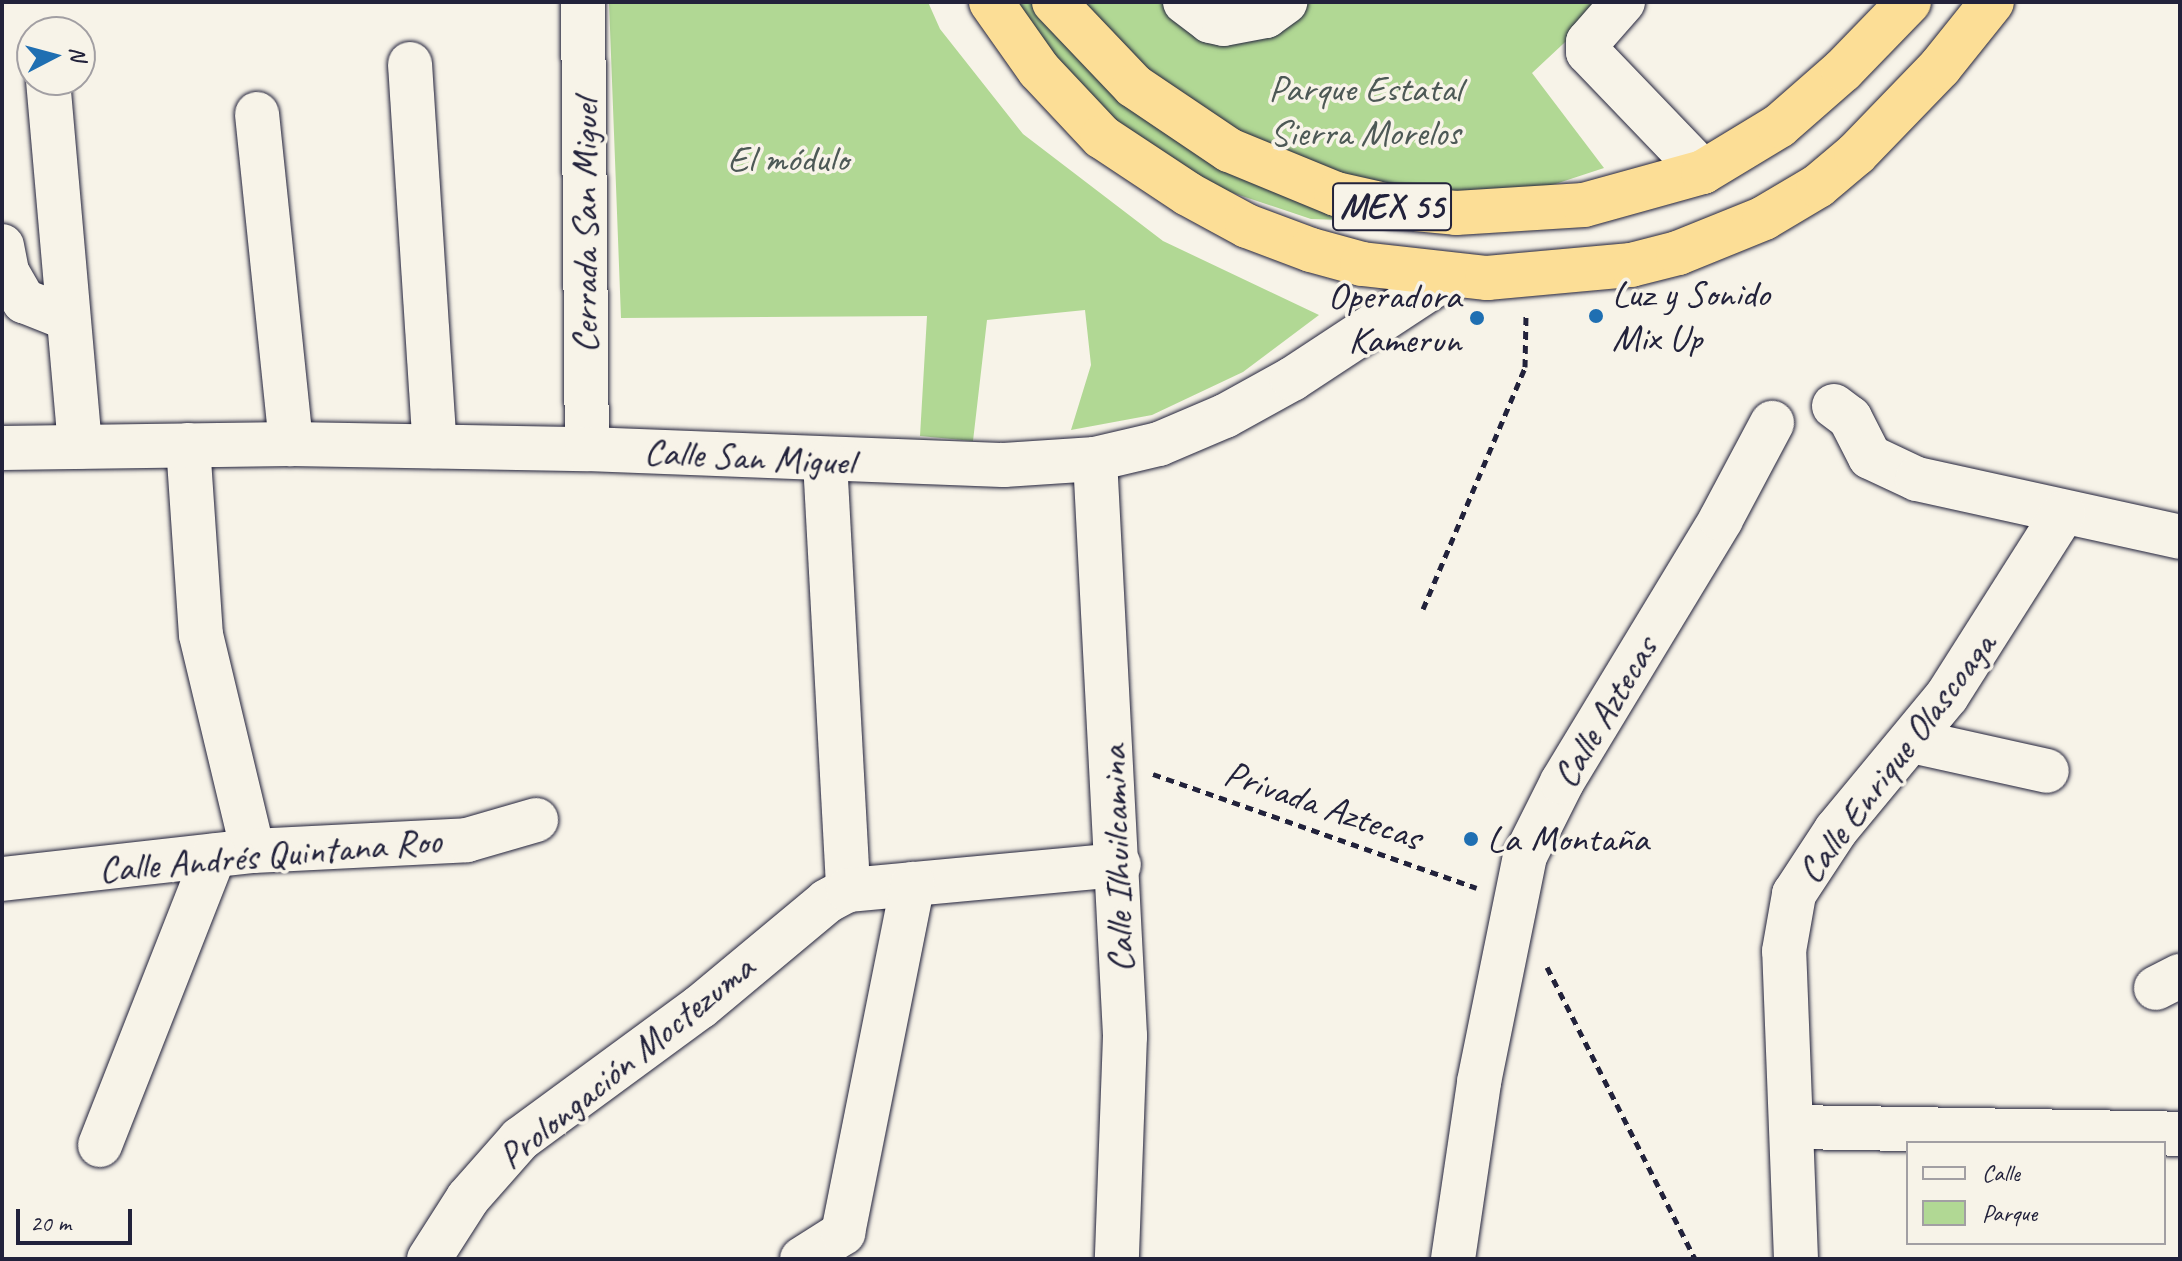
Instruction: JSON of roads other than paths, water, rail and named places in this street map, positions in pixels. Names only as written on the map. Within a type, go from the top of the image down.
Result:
[{"type":"highway","name":"MEX 55","points":[[991,2],[1039,70],[1102,137],[1188,194],[1247,226],[1311,250],[1449,276],[1527,275],[1662,257],[1764,218],[1818,186],[1856,154],[1940,67],[1992,2]]},
{"type":"highway","name":"MEX 55","points":[[1054,2],[1102,57],[1177,116],[1229,150],[1336,194],[1394,207],[1523,212],[1610,200],[1703,172],[1779,126],[1843,70],[1909,2]]},
{"type":"street","name":"Cerrada San Miguel","points":[[583,2],[587,449]]},
{"type":"street","points":[[1185,2],[1224,24],[1266,16],[1285,2]]},
{"type":"street","points":[[1623,2],[1591,37],[1588,52],[1703,172]]},
{"type":"street","points":[[410,64],[435,446]]},
{"type":"street","points":[[49,96],[80,447]]},
{"type":"street","points":[[257,114],[291,444]]},
{"type":"street","points":[[2,246],[7,272],[24,301],[67,318]]},
{"type":"street","name":"Calle San Miguel","points":[[2,448],[291,444],[435,446],[1004,465],[1095,459],[1159,444],[1225,416],[1292,379],[1449,276]]},
{"type":"street","points":[[1834,406],[1850,418],[1866,452],[1878,464],[1917,479],[2180,537]]},
{"type":"street","name":"Calle Aztecas","points":[[1453,1259],[1513,900],[1525,856],[1562,782],[1721,519],[1772,423]]},
{"type":"street","points":[[100,1145],[234,853],[201,635],[188,445]]},
{"type":"street","name":"Calle Ilhuilcamina","points":[[1095,459],[1119,865],[1125,1036],[1117,1259]]},
{"type":"street","points":[[825,461],[837,740],[848,890],[1119,865]]},
{"type":"street","name":"Calle Enrique Olascoaga","points":[[1796,1259],[1794,1127],[1784,951],[1794,894],[1836,830],[1912,741],[2014,596],[2063,513]]},
{"type":"street","points":[[1912,741],[2047,771]]},
{"type":"street","name":"Calle Andrés Quintana Roo","points":[[2,879],[234,853],[467,840],[536,820]]},
{"type":"street","points":[[802,1259],[812,1248],[843,1233],[913,884]]},
{"type":"street","name":"Prolongación Moctezuma","points":[[429,1259],[468,1198],[520,1139],[700,1007],[808,913],[848,890]]},
{"type":"street","points":[[1794,1127],[2180,1134]]},
{"type":"place","name":"Luz y Sonido Mix Up","points":[[1596,316]]},
{"type":"place","name":"Operadora Kamerun","points":[[1477,318]]},
{"type":"place","name":"La Montaña","points":[[1471,839]]},
{"type":"park label","name":"Parque Estatal Sierra Morelos","points":[[1365,111]]},
{"type":"park label","name":"El módulo","points":[[788,159]]}]
